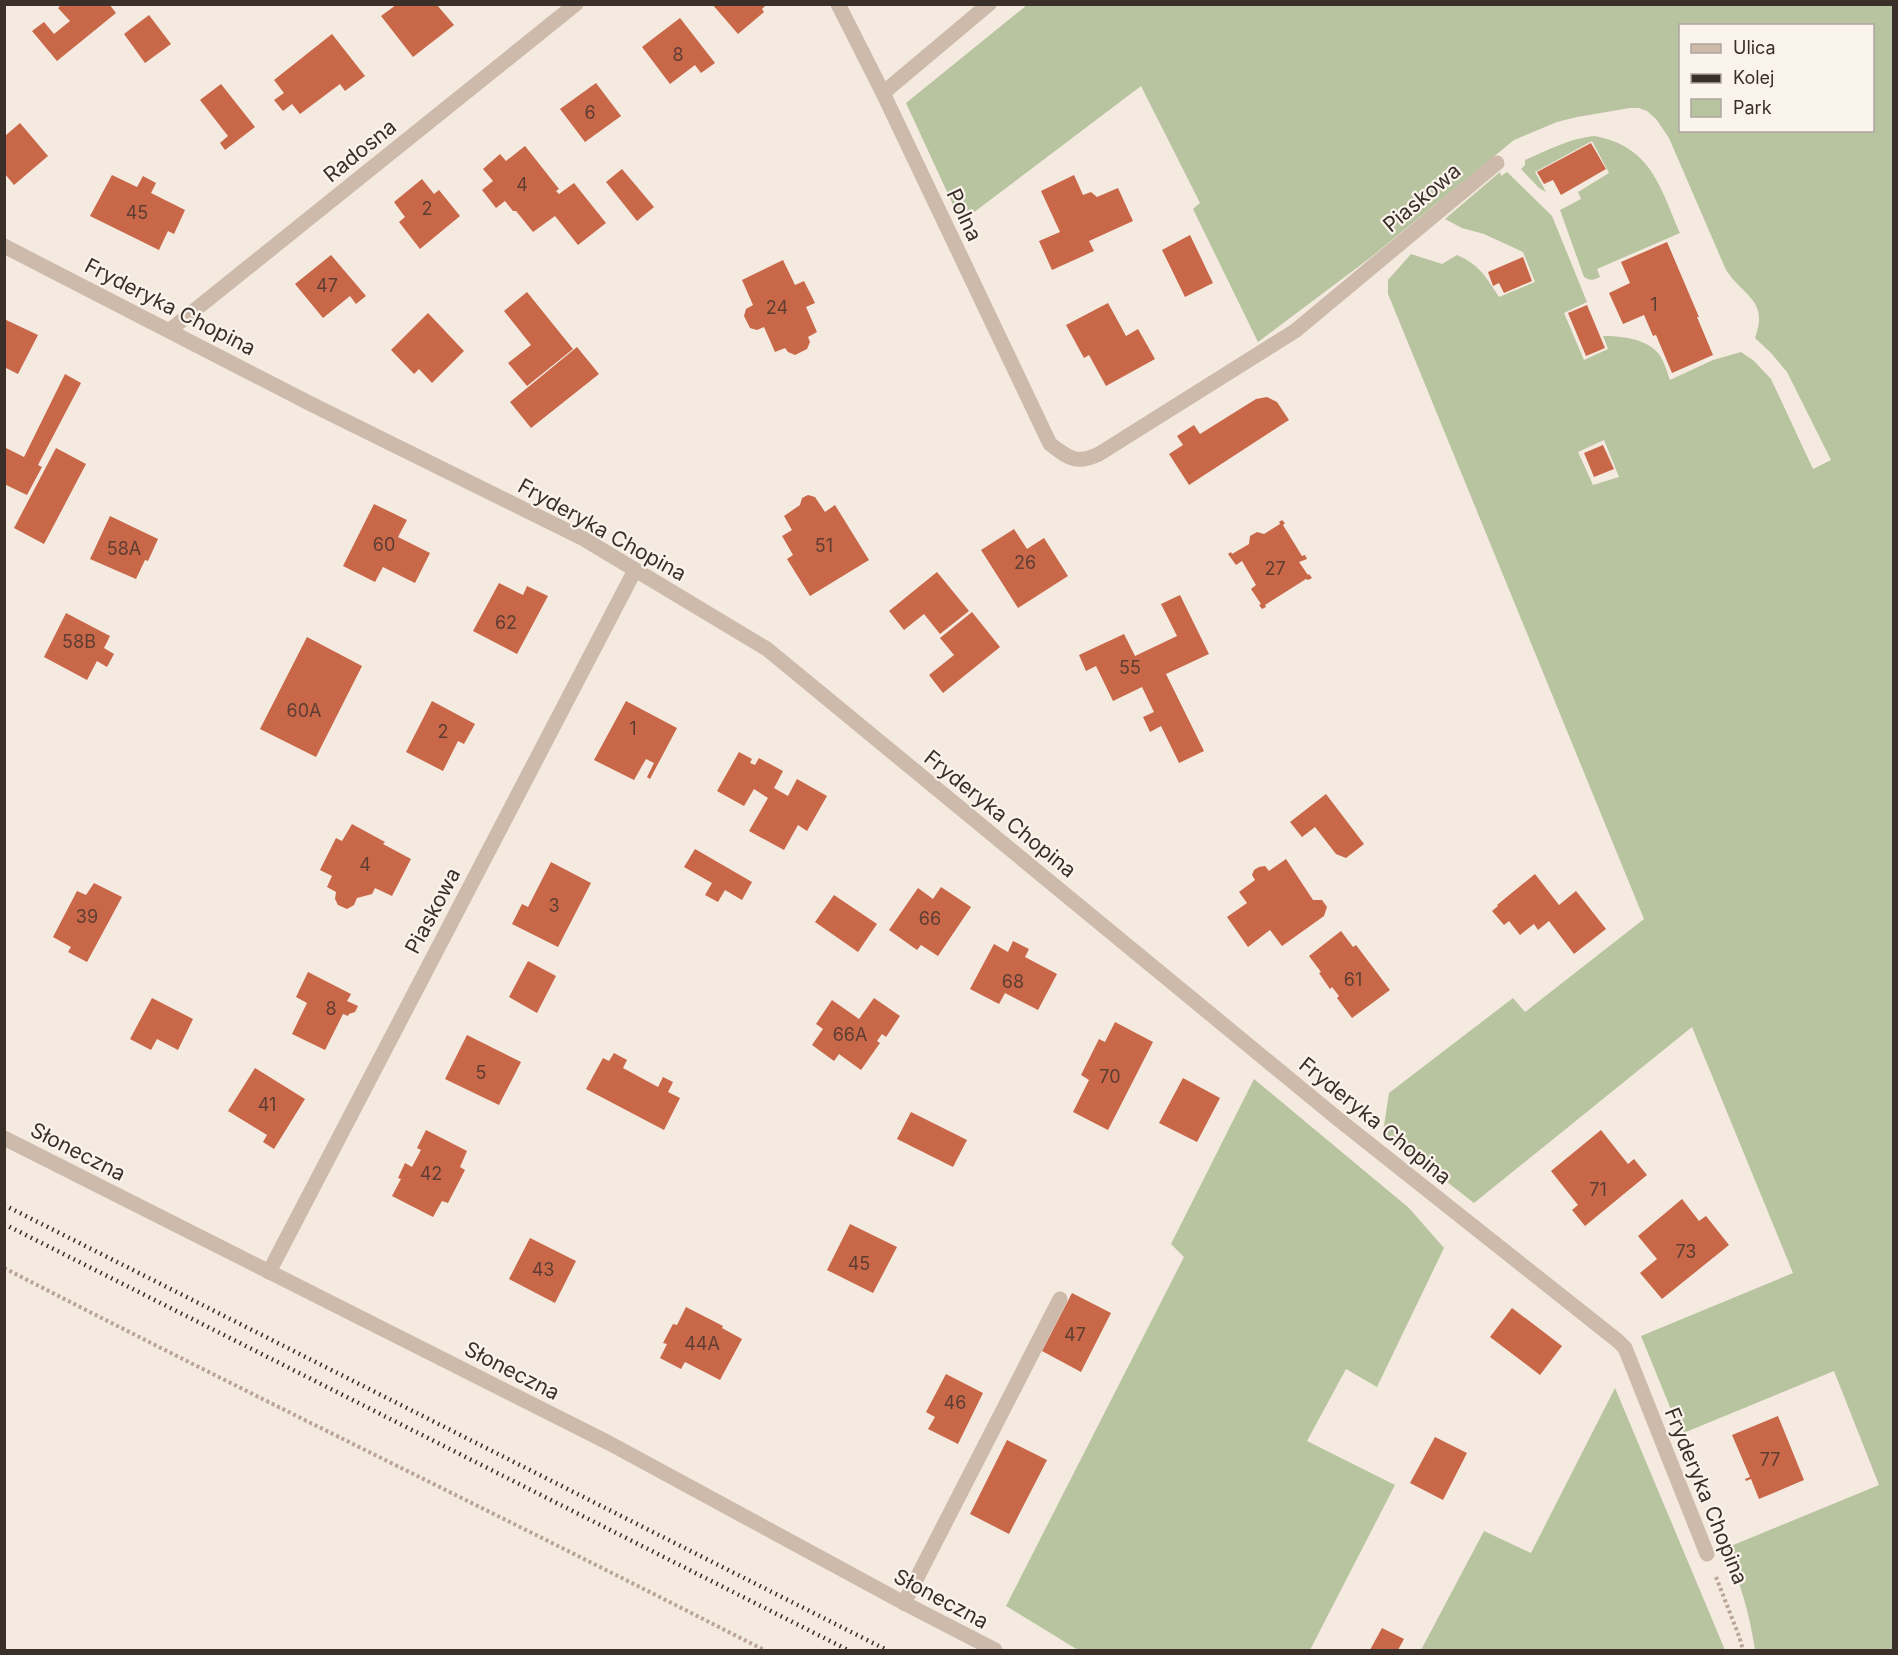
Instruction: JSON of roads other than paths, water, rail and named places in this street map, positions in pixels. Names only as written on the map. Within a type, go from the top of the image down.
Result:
[{"type":"street","name":"Radosna","points":[[170,330],[576,4]]},
{"type":"street","name":"Polna","points":[[838,4],[884,93],[1050,444]]},
{"type":"street","points":[[884,93],[990,4]]},
{"type":"street","name":"Piaskowa","points":[[1050,444],[1075,460],[1099,454],[1283,340],[1497,163]]},
{"type":"street","name":"Fryderyka Chopina","points":[[4,246],[309,403],[584,539],[767,649],[1338,1119],[1618,1341],[1625,1348],[1707,1554]]},
{"type":"street","name":"Piaskowa","points":[[269,1272],[635,570]]},
{"type":"street","name":"Słoneczna","points":[[4,1138],[609,1443],[995,1650]]},
{"type":"street","points":[[904,1603],[1060,1299]]},
{"type":"railway","points":[[4,1205],[887,1650]]},
{"type":"railway","points":[[4,1224],[848,1650]]}]
